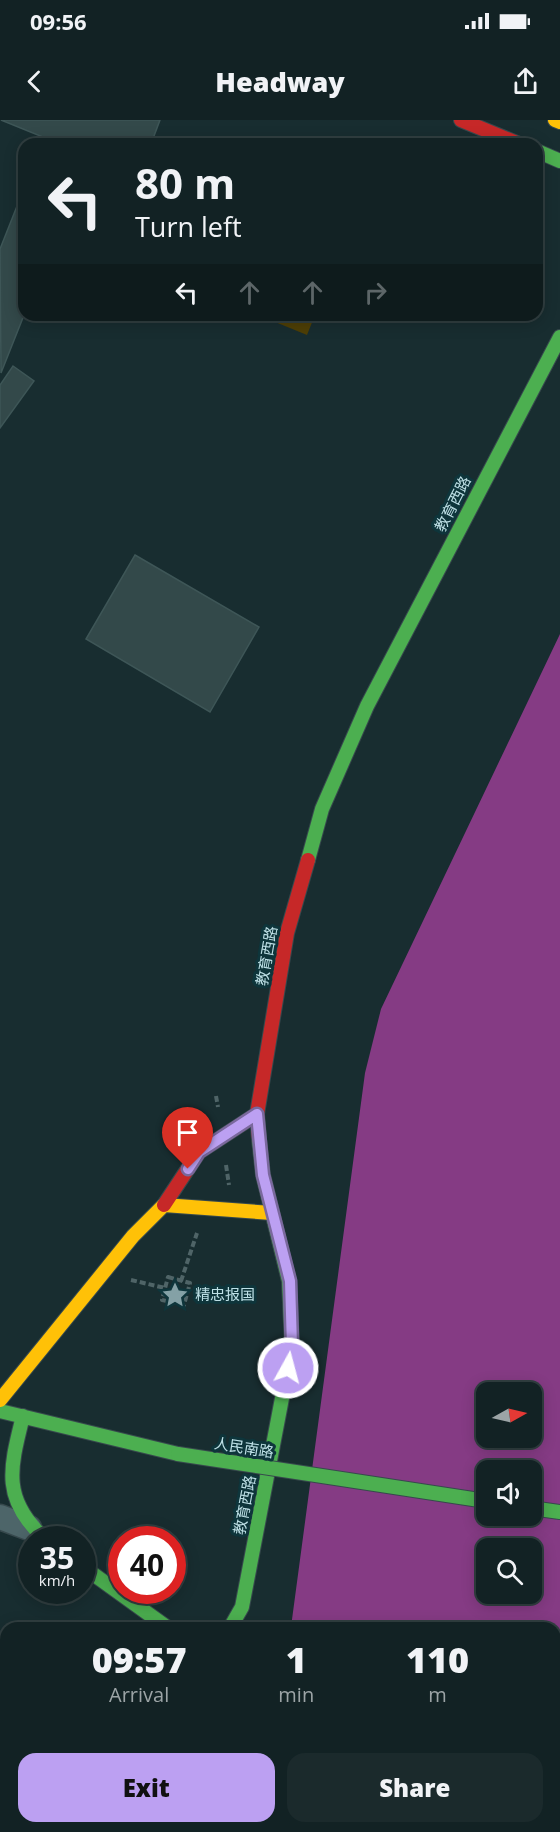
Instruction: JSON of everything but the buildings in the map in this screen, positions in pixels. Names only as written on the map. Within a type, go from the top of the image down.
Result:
[{"type":"street","points":[[461,120],[504,138]]},
{"type":"street","points":[[555,120],[560,122]]},
{"type":"street","points":[[543,154],[560,161]]},
{"type":"street","name":"教育西路","points":[[233,1622],[242,1607],[292,1346],[290,1281],[263,1175],[257,1114],[287,933],[322,809],[367,706],[560,338]]},
{"type":"street","points":[[0,1400],[133,1236],[164,1205],[199,1152],[257,1114]]},
{"type":"street","points":[[164,1205],[272,1213]]},
{"type":"street","name":"人民南路","points":[[0,1412],[178,1454],[476,1499]]},
{"type":"street","points":[[23,1416],[12,1456],[11,1486],[16,1510],[31,1526]]},
{"type":"street","points":[[542,1510],[560,1512]]},
{"type":"street","points":[[0,1517],[21,1526]]},
{"type":"street","points":[[96,1576],[160,1622]]},
{"type":"path","points":[[181,1281],[205,1207]]},
{"type":"path","points":[[168,1277],[181,1281],[190,1283],[184,1305],[162,1300],[168,1277]]},
{"type":"shaded area","points":[[273,321],[313,321],[307,335]]},
{"type":"shaded area","points":[[560,634],[560,1622],[292,1622],[365,1073],[381,1009]]},
{"type":"traffic: fast","points":[[543,154],[560,161]]},
{"type":"traffic: fast","points":[[308,860],[322,809],[367,706],[560,337]]},
{"type":"traffic: fast","points":[[233,1622],[242,1607],[292,1346],[289,1281],[263,1175],[259,1139]]},
{"type":"traffic: fast","points":[[0,1411],[178,1454]]},
{"type":"traffic: fast","points":[[23,1416],[15,1452],[13,1482],[15,1496],[21,1510],[33,1526]]},
{"type":"traffic: fast","points":[[178,1454],[476,1499]]},
{"type":"traffic: fast","points":[[542,1510],[560,1512]]},
{"type":"traffic: fast","points":[[96,1576],[160,1622]]},
{"type":"traffic: slow","points":[[555,120],[560,122]]},
{"type":"traffic: slow","points":[[0,1400],[133,1236],[164,1205],[272,1213]]},
{"type":"traffic: jam","points":[[461,120],[504,138]]},
{"type":"traffic: jam","points":[[259,1139],[257,1114],[287,933],[308,860]]},
{"type":"traffic: jam","points":[[164,1205],[199,1152],[257,1114]]},
{"type":"place","name":"精忠报国","points":[[175,1295]]},
{"type":"route","points":[[188,1169],[199,1152],[257,1114],[263,1175],[290,1281],[292,1346],[288,1368]]}]
